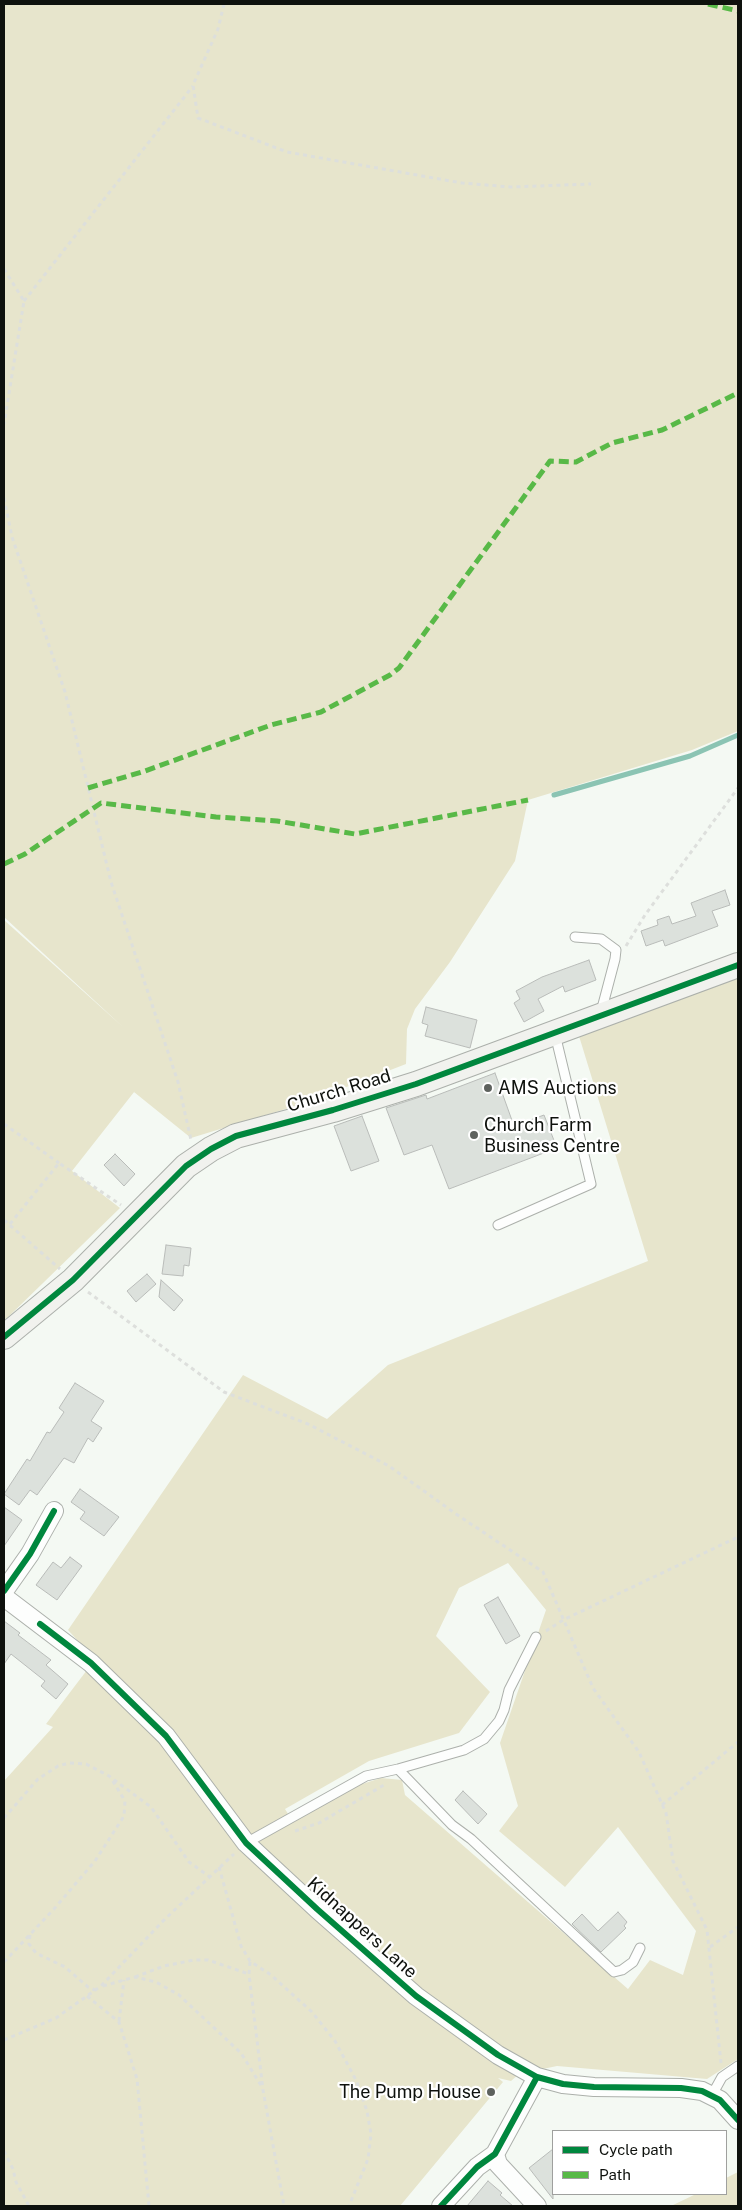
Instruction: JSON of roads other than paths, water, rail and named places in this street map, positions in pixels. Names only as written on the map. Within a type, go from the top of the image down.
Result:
[{"type":"street","name":"Church Road","points":[[4,1337],[73,1280],[186,1166],[211,1149],[236,1136],[333,1110],[416,1084],[738,965]]},
{"type":"street","points":[[4,1591],[30,1554],[54,1511]]},
{"type":"street","name":"Kidnappers Lane","points":[[4,1597],[91,1663],[166,1736],[246,1843],[317,1909],[416,1996],[504,2060],[537,2077],[579,2086],[702,2090],[727,2106],[738,2120]]},
{"type":"street","points":[[441,2206],[478,2167],[495,2154],[537,2077]]},
{"type":"street","points":[[495,2154],[498,2164],[537,2206]]},
{"type":"lane","points":[[576,937],[590,937],[606,941],[616,950],[616,957],[599,1017]]},
{"type":"lane","points":[[498,1225],[591,1184],[554,1034]]},
{"type":"lane","points":[[246,1843],[366,1776],[400,1771],[464,1750],[484,1739],[499,1721],[509,1690],[536,1637]]},
{"type":"lane","points":[[400,1771],[452,1825],[471,1839],[614,1972],[622,1970],[633,1962],[640,1948]]},
{"type":"lane","points":[[712,2095],[722,2077],[738,2066]]},
{"type":"waterway","points":[[554,795],[690,756],[738,735]]},
{"type":"place","name":"AMS Auctions","points":[[488,1088]]},
{"type":"place","name":"Church Farm Business Centre","points":[[474,1135]]},
{"type":"place","name":"The Pump House","points":[[491,2092]]}]
